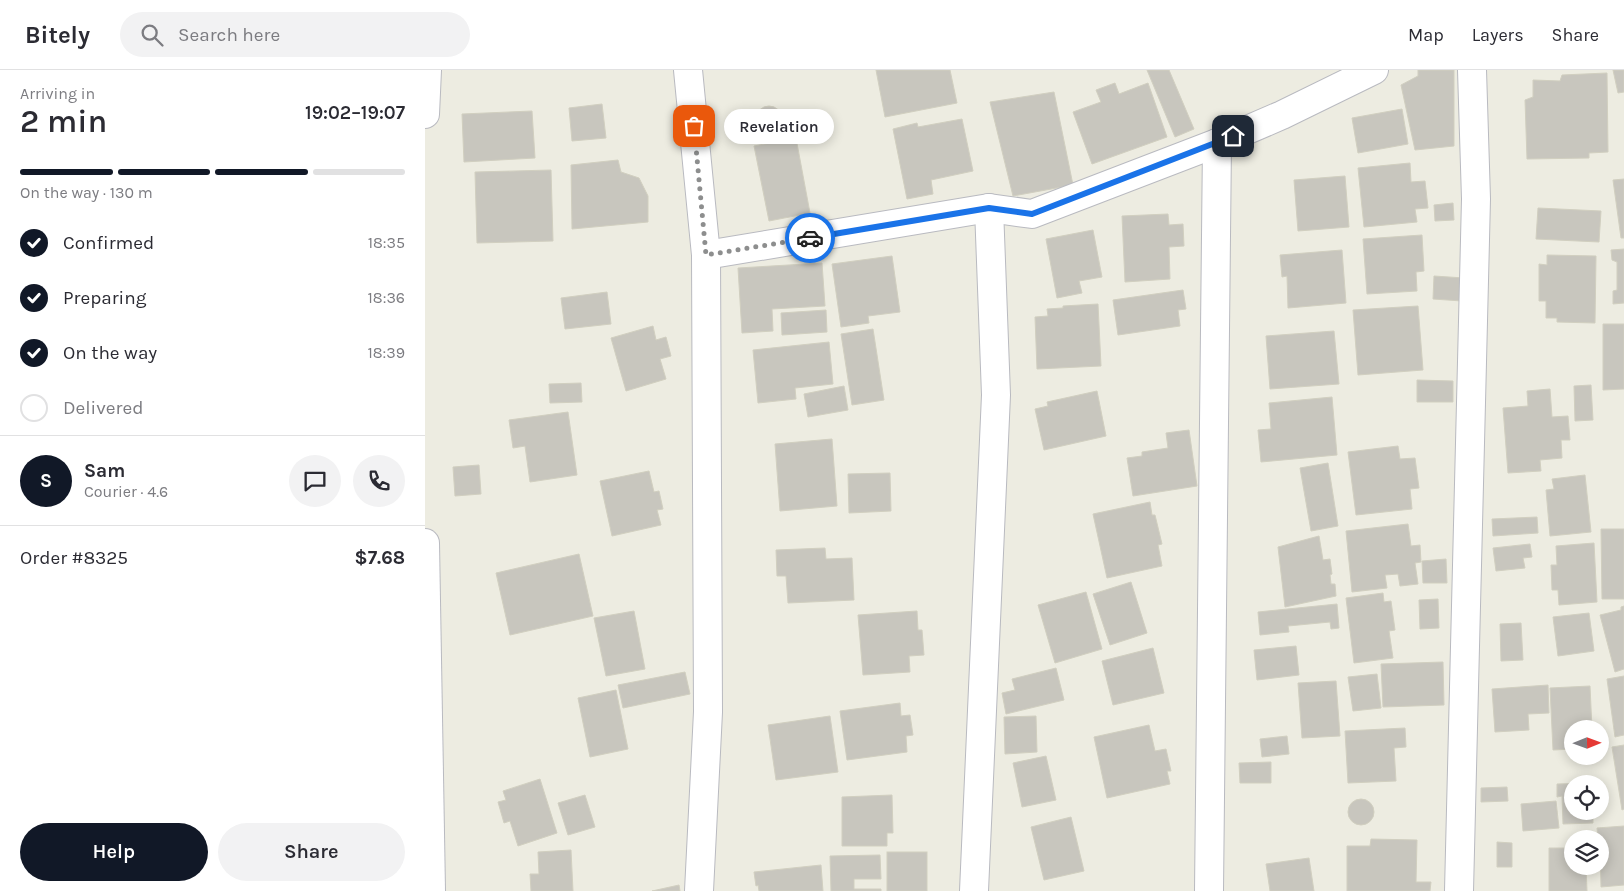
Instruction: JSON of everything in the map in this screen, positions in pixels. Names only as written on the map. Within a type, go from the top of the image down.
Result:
[{"type":"street","points":[[425,114],[427,70]]},
{"type":"street","points":[[688,70],[706,255],[708,712],[699,891]]},
{"type":"street","points":[[706,255],[989,208],[1032,214],[1217,143],[1282,115],[1374,70]]},
{"type":"street","points":[[1459,891],[1476,199],[1472,70]]},
{"type":"street","points":[[1209,891],[1217,143]]},
{"type":"street","points":[[974,891],[996,395],[989,208]]},
{"type":"street","points":[[425,544],[431,891]]},
{"type":"building","points":[[876,70],[950,70],[957,103],[885,117]]},
{"type":"building","points":[[1147,70],[1169,70],[1194,129],[1175,137]]},
{"type":"building","points":[[1418,70],[1454,70],[1454,146],[1415,150],[1401,85],[1418,76]]},
{"type":"building","points":[[1613,70],[1624,70],[1624,92],[1618,93]]},
{"type":"building","points":[[1607,73],[1608,152],[1589,153],[1589,158],[1527,159],[1525,100],[1533,97],[1533,80],[1560,81],[1562,75]]},
{"type":"building","points":[[1115,83],[1119,94],[1148,83],[1167,137],[1092,164],[1073,112],[1101,102],[1096,90]]},
{"type":"building","points":[[1054,92],[1073,185],[1013,196],[990,102]]},
{"type":"building","points":[[602,104],[606,138],[572,141],[569,108]]},
{"type":"building","points":[[769,106],[778,110],[782,119],[778,128],[769,132],[760,128],[756,119],[760,110]]},
{"type":"building","points":[[1402,109],[1408,144],[1358,153],[1352,118]]},
{"type":"building","points":[[532,111],[535,158],[464,162],[462,114]]},
{"type":"building","points":[[962,119],[973,171],[931,180],[933,194],[907,199],[893,129],[917,123],[918,127]]},
{"type":"building","points":[[796,138],[810,213],[769,221],[754,146]]},
{"type":"building","points":[[618,160],[621,172],[639,178],[648,196],[648,222],[572,229],[571,165]]},
{"type":"building","points":[[1410,163],[1411,182],[1425,181],[1428,208],[1415,209],[1417,222],[1364,227],[1358,168]]},
{"type":"building","points":[[551,170],[553,241],[477,243],[475,172]]},
{"type":"building","points":[[1345,176],[1349,227],[1298,231],[1294,180]]},
{"type":"building","points":[[1624,179],[1624,238],[1621,238],[1613,180]]},
{"type":"building","points":[[1453,203],[1454,220],[1435,221],[1434,205]]},
{"type":"building","points":[[1538,208],[1601,211],[1599,242],[1536,239]]},
{"type":"building","points":[[1168,214],[1169,225],[1183,224],[1184,246],[1169,247],[1170,279],[1125,282],[1122,216]]},
{"type":"building","points":[[1093,230],[1102,277],[1079,281],[1082,293],[1057,298],[1046,239]]},
{"type":"building","points":[[1422,235],[1424,271],[1416,272],[1417,291],[1367,294],[1363,239]]},
{"type":"building","points":[[1624,249],[1624,303],[1613,304],[1613,291],[1617,290],[1617,262],[1612,260],[1611,250]]},
{"type":"building","points":[[1342,250],[1346,303],[1288,308],[1287,276],[1282,277],[1280,255]]},
{"type":"building","points":[[1547,255],[1596,256],[1595,323],[1557,322],[1557,318],[1546,318],[1546,301],[1539,301],[1539,264],[1547,265]]},
{"type":"building","points":[[892,256],[900,312],[868,316],[869,323],[841,327],[832,264]]},
{"type":"building","points":[[822,263],[825,306],[772,309],[773,331],[742,333],[738,268]]},
{"type":"building","points":[[1434,276],[1464,278],[1462,301],[1433,299]]},
{"type":"building","points":[[1183,290],[1186,309],[1178,310],[1180,326],[1118,335],[1113,300]]},
{"type":"building","points":[[607,292],[611,324],[565,329],[561,298]]},
{"type":"building","points":[[1098,304],[1101,366],[1037,369],[1035,317],[1048,316],[1047,309]]},
{"type":"building","points":[[1418,306],[1423,370],[1358,375],[1353,310]]},
{"type":"building","points":[[826,310],[827,332],[782,335],[781,313]]},
{"type":"building","points":[[1603,324],[1624,324],[1624,389],[1603,390]]},
{"type":"building","points":[[653,326],[656,340],[666,337],[671,356],[660,359],[666,379],[626,391],[611,338]]},
{"type":"building","points":[[873,329],[884,400],[852,405],[841,334]]},
{"type":"building","points":[[1334,331],[1339,384],[1270,389],[1266,336]]},
{"type":"building","points":[[829,342],[833,384],[795,388],[796,399],[758,403],[753,350]]},
{"type":"building","points":[[1417,380],[1453,381],[1453,402],[1417,402]]},
{"type":"building","points":[[581,383],[582,402],[550,403],[549,384]]},
{"type":"building","points":[[1591,385],[1593,420],[1575,421],[1574,386]]},
{"type":"building","points":[[844,386],[848,410],[808,417],[804,394]]},
{"type":"building","points":[[1550,389],[1552,417],[1568,416],[1570,440],[1561,440],[1562,458],[1540,460],[1541,471],[1508,473],[1503,408],[1528,406],[1527,391]]},
{"type":"building","points":[[1097,391],[1106,436],[1044,450],[1035,409],[1048,406],[1047,402]]},
{"type":"building","points":[[1332,397],[1337,455],[1261,462],[1258,430],[1271,429],[1269,403]]},
{"type":"building","points":[[568,412],[577,475],[530,482],[525,446],[513,448],[509,420]]},
{"type":"building","points":[[1189,430],[1197,486],[1133,496],[1127,458],[1142,456],[1142,452],[1168,448],[1166,433]]},
{"type":"building","points":[[832,439],[837,506],[780,511],[775,444]]},
{"type":"building","points":[[1398,446],[1400,459],[1415,458],[1419,488],[1410,489],[1412,509],[1356,515],[1348,452]]},
{"type":"building","points":[[1328,463],[1338,526],[1311,531],[1300,468]]},
{"type":"building","points":[[479,465],[481,494],[455,496],[453,467]]},
{"type":"building","points":[[649,471],[654,492],[659,491],[663,509],[657,510],[661,525],[612,536],[600,481]]},
{"type":"building","points":[[890,473],[891,511],[849,513],[848,474]]},
{"type":"building","points":[[1585,475],[1591,532],[1550,536],[1546,490],[1554,489],[1552,479]]},
{"type":"building","points":[[1150,502],[1152,515],[1155,515],[1162,544],[1158,545],[1162,566],[1107,578],[1093,514]]},
{"type":"building","points":[[1537,517],[1538,533],[1493,536],[1492,519]]},
{"type":"building","points":[[1408,524],[1411,546],[1420,545],[1421,562],[1415,563],[1418,584],[1400,586],[1398,574],[1385,575],[1387,588],[1352,592],[1346,531]]},
{"type":"building","points":[[1601,529],[1624,529],[1624,599],[1602,599]]},
{"type":"building","points":[[1319,536],[1323,560],[1330,559],[1331,584],[1335,584],[1336,596],[1285,607],[1278,547]]},
{"type":"building","points":[[1594,543],[1597,602],[1559,605],[1558,590],[1552,590],[1551,565],[1557,565],[1556,546]]},
{"type":"building","points":[[1530,544],[1532,557],[1523,558],[1525,568],[1496,571],[1493,548]]},
{"type":"building","points":[[825,548],[826,559],[852,558],[854,600],[788,603],[786,576],[777,576],[776,550]]},
{"type":"building","points":[[579,554],[593,616],[510,635],[496,573]]},
{"type":"building","points":[[1446,559],[1447,583],[1423,583],[1422,561]]},
{"type":"building","points":[[1131,582],[1147,633],[1110,645],[1093,594]]},
{"type":"building","points":[[1086,592],[1102,649],[1055,663],[1038,605]]},
{"type":"building","points":[[1383,593],[1384,602],[1391,601],[1395,630],[1389,631],[1393,658],[1354,663],[1346,598]]},
{"type":"building","points":[[1438,599],[1439,628],[1420,629],[1419,600]]},
{"type":"building","points":[[1337,604],[1339,628],[1331,629],[1330,622],[1288,626],[1289,632],[1260,635],[1258,612]]},
{"type":"building","points":[[1624,606],[1624,669],[1615,672],[1600,615],[1621,610],[1621,607]]},
{"type":"building","points":[[634,611],[645,669],[606,676],[594,618]]},
{"type":"building","points":[[917,611],[918,630],[922,630],[924,655],[909,656],[910,672],[863,675],[858,615]]},
{"type":"building","points":[[1589,613],[1594,651],[1558,656],[1553,617]]},
{"type":"building","points":[[1521,623],[1523,660],[1501,661],[1500,624]]},
{"type":"building","points":[[1296,646],[1299,675],[1257,680],[1254,650]]},
{"type":"building","points":[[1153,648],[1164,693],[1113,705],[1102,661]]},
{"type":"building","points":[[1443,662],[1444,705],[1383,707],[1381,664]]},
{"type":"building","points":[[1056,668],[1064,700],[1006,714],[1002,693],[1015,690],[1012,679]]},
{"type":"building","points":[[685,672],[690,694],[623,708],[618,685]]},
{"type":"building","points":[[1377,674],[1381,708],[1353,711],[1348,677]]},
{"type":"building","points":[[1624,676],[1624,735],[1615,737],[1607,679]]},
{"type":"building","points":[[1336,681],[1340,736],[1302,738],[1298,683]]},
{"type":"building","points":[[1548,685],[1549,713],[1528,714],[1529,730],[1495,732],[1492,689]]},
{"type":"building","points":[[1590,686],[1592,720],[1564,720],[1564,749],[1553,750],[1550,688]]},
{"type":"building","points":[[616,690],[628,749],[590,757],[578,698]]},
{"type":"building","points":[[900,703],[901,716],[910,715],[913,735],[906,736],[907,752],[847,760],[840,711]]},
{"type":"building","points":[[830,716],[838,772],[776,780],[768,725]]},
{"type":"building","points":[[1036,716],[1037,752],[1005,754],[1004,717]]},
{"type":"building","points":[[1149,725],[1155,751],[1166,749],[1171,771],[1167,771],[1170,784],[1107,798],[1094,737]]},
{"type":"building","points":[[1405,728],[1406,747],[1394,748],[1396,781],[1348,783],[1345,731]]},
{"type":"building","points":[[1287,736],[1289,754],[1262,757],[1260,739]]},
{"type":"building","points":[[1624,745],[1624,809],[1622,810],[1612,747]]},
{"type":"building","points":[[1046,756],[1056,800],[1022,807],[1013,763]]},
{"type":"building","points":[[1271,762],[1271,783],[1240,783],[1239,763]]},
{"type":"building","points":[[540,779],[557,833],[518,846],[510,821],[504,823],[498,802],[506,800],[503,791]]},
{"type":"building","points":[[1557,784],[1564,784],[1564,820],[1593,820],[1593,823],[1563,824],[1562,796],[1557,797]]},
{"type":"building","points":[[1507,787],[1508,801],[1481,802],[1481,788]]},
{"type":"building","points":[[585,795],[595,827],[568,835],[558,803]]},
{"type":"building","points":[[892,795],[893,833],[887,833],[887,846],[842,846],[842,797]]},
{"type":"building","points":[[1361,799],[1370,803],[1374,812],[1370,821],[1361,825],[1352,821],[1348,812],[1352,803]]},
{"type":"building","points":[[1556,801],[1559,828],[1523,831],[1521,804]]},
{"type":"building","points":[[1071,817],[1084,871],[1044,880],[1031,827]]},
{"type":"building","points":[[1624,826],[1624,885],[1601,887],[1601,875],[1609,875],[1609,830],[1597,830],[1597,828]]},
{"type":"building","points":[[1371,839],[1417,840],[1416,882],[1431,882],[1430,891],[1347,891],[1347,846],[1370,846]]},
{"type":"building","points":[[1497,842],[1512,843],[1512,867],[1497,867]]},
{"type":"building","points":[[1549,848],[1564,848],[1564,875],[1586,875],[1587,891],[1549,891]]},
{"type":"building","points":[[571,850],[573,891],[531,891],[530,874],[539,874],[538,852]]},
{"type":"building","points":[[887,852],[927,852],[927,891],[887,891]]},
{"type":"building","points":[[880,855],[881,879],[854,879],[854,889],[881,889],[881,891],[831,891],[830,856]]},
{"type":"building","points":[[1309,858],[1314,891],[1270,891],[1266,864]]},
{"type":"building","points":[[821,865],[823,891],[759,891],[758,885],[756,886],[754,872]]},
{"type":"building","points":[[679,885],[680,891],[652,891]]},
{"type":"way so far","points":[[694,126],[706,255],[810,238]]},
{"type":"place","name":"Revelation","points":[[694,126]]},
{"type":"route","points":[[810,238],[989,208],[1032,214],[1233,136]]}]
